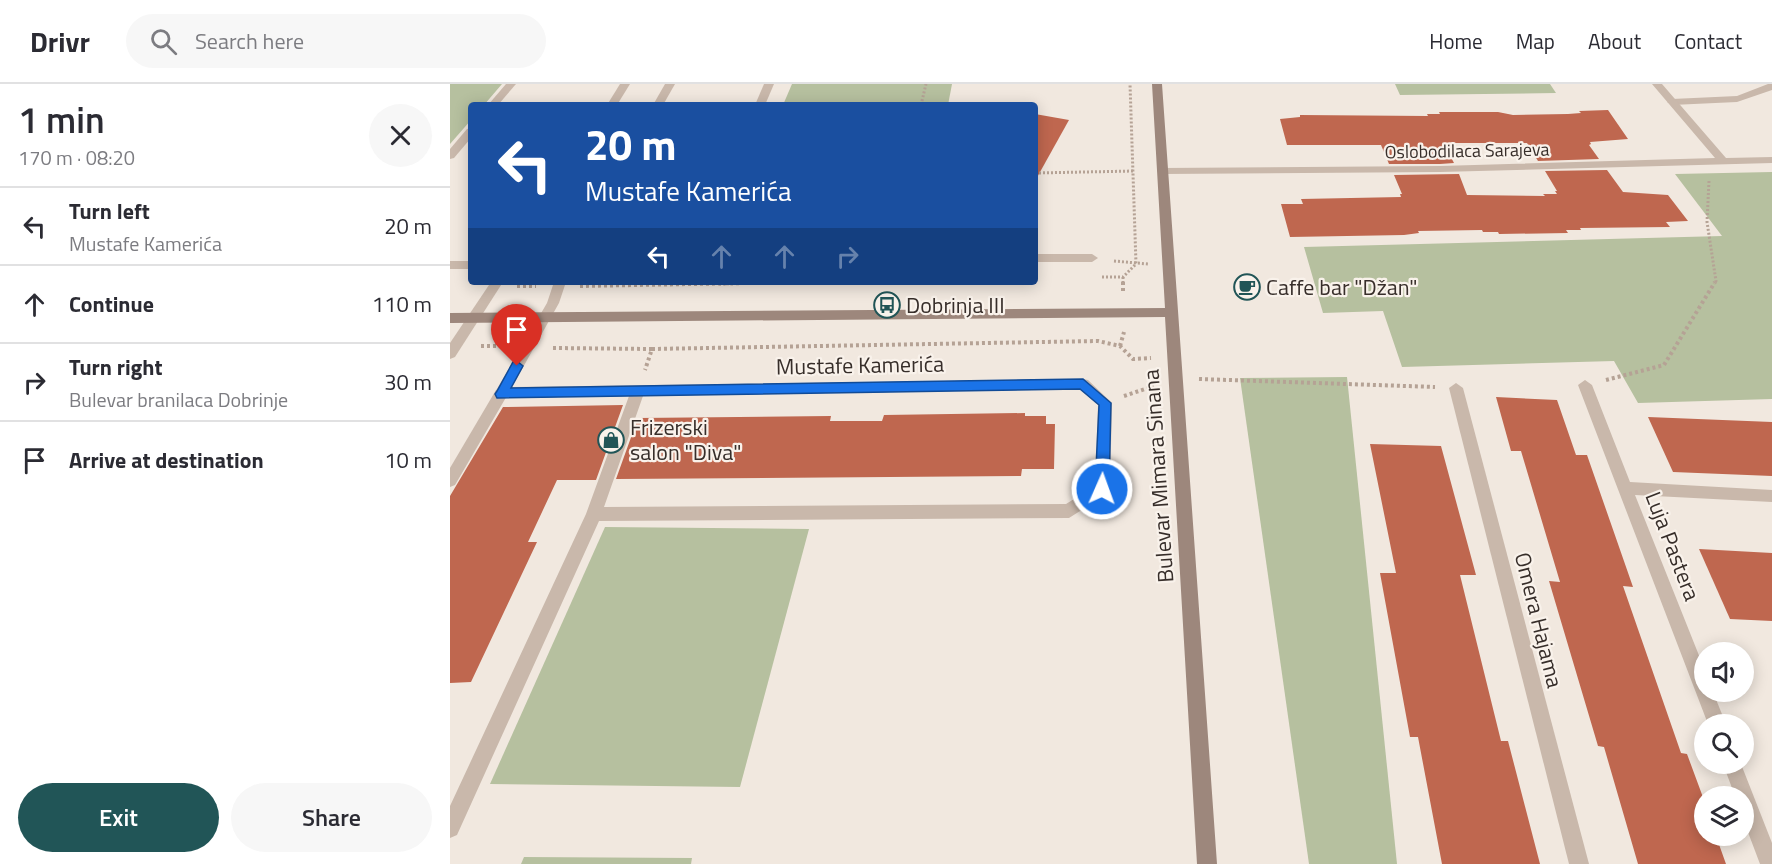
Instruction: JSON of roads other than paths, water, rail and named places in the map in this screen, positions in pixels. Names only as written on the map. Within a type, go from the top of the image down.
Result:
[{"type":"street","points":[[496,102],[511,84]]},
{"type":"street","points":[[614,102],[625,84]]},
{"type":"street","points":[[660,102],[670,84]]},
{"type":"street","points":[[760,102],[769,84]]},
{"type":"street","name":"Bulevar Mimara Sinana","points":[[1157,84],[1174,378],[1207,864]]},
{"type":"street","points":[[1657,84],[1722,160]]},
{"type":"street","points":[[1672,102],[1740,99],[1759,95],[1772,86]]},
{"type":"street","points":[[450,156],[468,135]]},
{"type":"street","name":"Oslobodilaca Sarajeva","points":[[1162,171],[1440,169],[1772,160]]},
{"type":"street","points":[[1038,258],[1092,258]]},
{"type":"street","points":[[450,264],[468,265]]},
{"type":"street","points":[[453,350],[495,285]]},
{"type":"street","points":[[450,481],[553,303],[559,285]]},
{"type":"street","points":[[450,318],[1170,312]]},
{"type":"street","name":"Mustafe Kamerića","points":[[501,394],[1083,384],[1105,403],[1102,489],[1069,511],[594,514]]},
{"type":"street","name":"Luja Pastera","points":[[1585,385],[1712,714]]},
{"type":"street","name":"Omera Hajama","points":[[1456,388],[1579,864]]},
{"type":"street","points":[[450,828],[594,514],[638,390]]},
{"type":"street","points":[[1625,488],[1772,496]]},
{"type":"street","points":[[1736,774],[1769,853]]},
{"type":"place","name":"Caffe bar \"Džan\"","points":[[1247,287]]},
{"type":"place","name":"Dobrinja III","points":[[887,305]]},
{"type":"place","name":"Frizerski salon \"Diva\"","points":[[611,440]]}]
